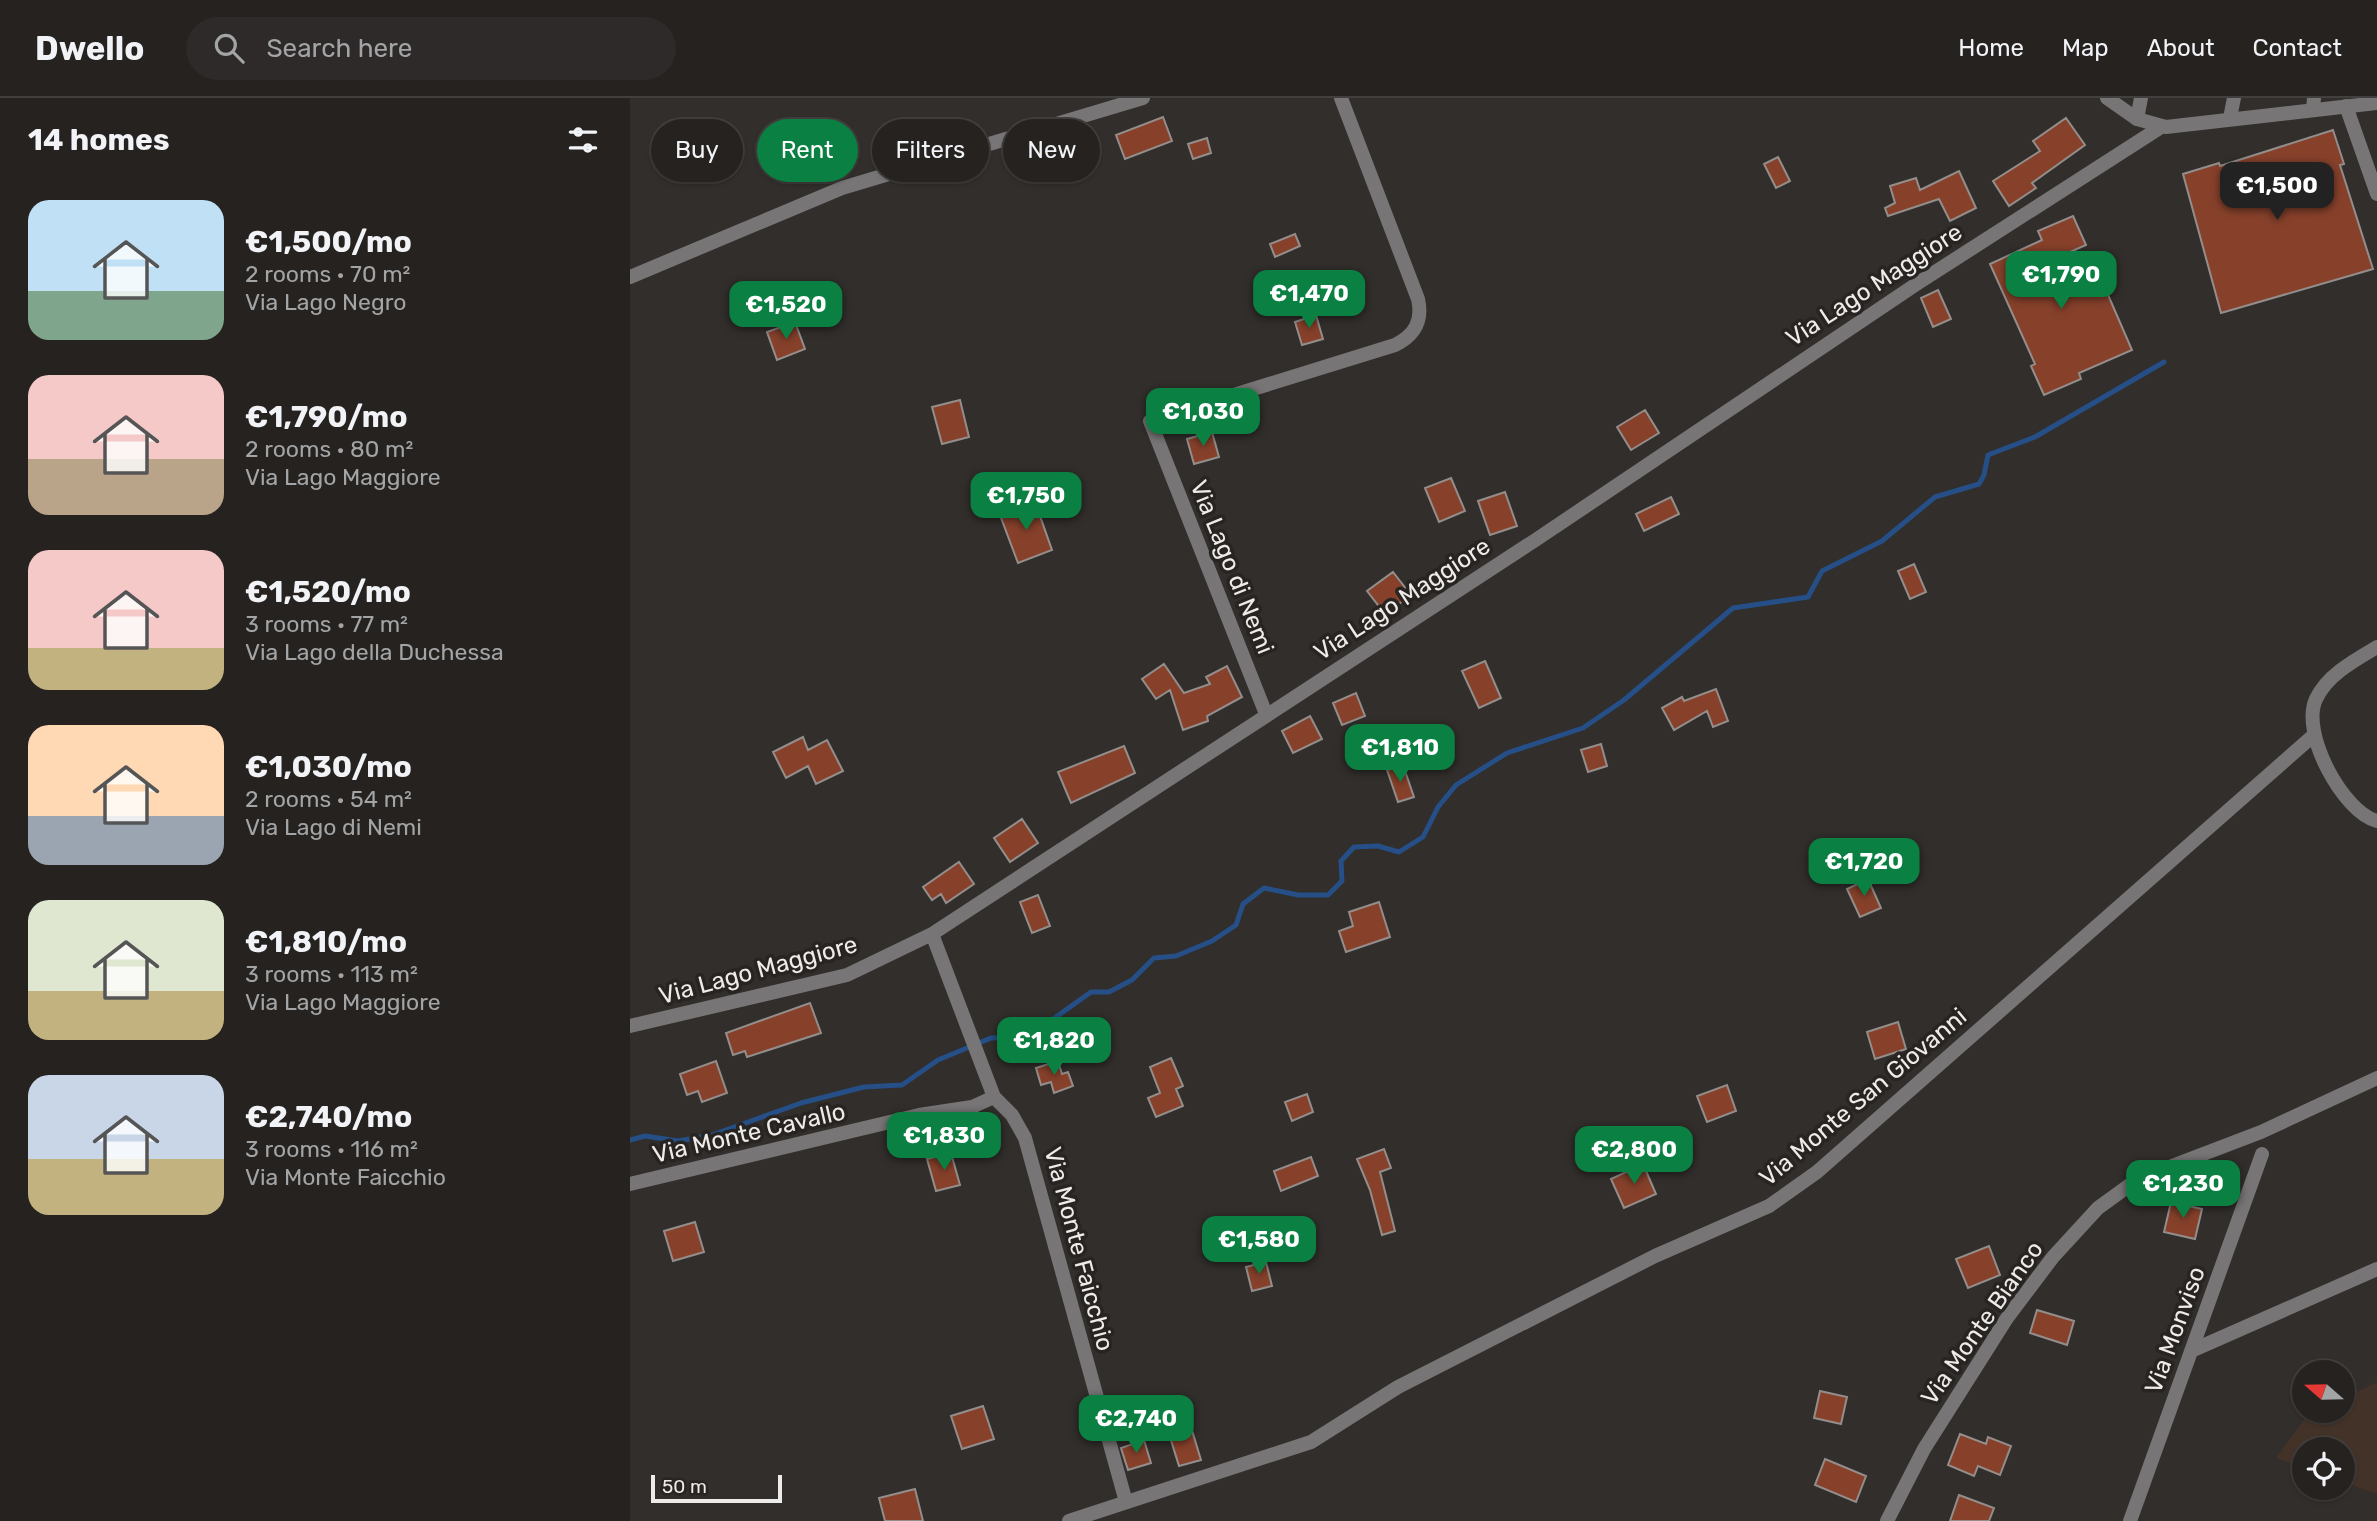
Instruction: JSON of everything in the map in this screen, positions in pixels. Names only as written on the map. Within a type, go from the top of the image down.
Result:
[{"type":"street","points":[[630,277],[842,188],[1143,98]]},
{"type":"street","name":"Via Lago di Nemi","points":[[1266,714],[1150,421],[1395,345],[1417,327],[1420,310],[1418,299],[1341,98]]},
{"type":"street","points":[[2107,98],[2137,119],[2161,127],[2314,104],[2346,106],[2377,103]]},
{"type":"street","points":[[2137,119],[2141,98]]},
{"type":"street","points":[[2230,118],[2234,98]]},
{"type":"street","points":[[2346,106],[2377,194]]},
{"type":"street","name":"Via Lago Maggiore","points":[[630,1026],[847,975],[932,934],[1537,539],[1918,283],[2161,127]]},
{"type":"street","points":[[2377,647],[2342,670],[2319,694],[2313,708],[2314,736],[2348,802],[2362,815],[2377,821]]},
{"type":"street","name":"Via Monte San Giovanni","points":[[1069,1521],[1311,1442],[1339,1427],[1398,1387],[1655,1256],[1782,1199],[2314,736]]},
{"type":"street","points":[[932,934],[994,1097]]},
{"type":"street","name":"Via Monte Bianco","points":[[1887,1521],[1924,1449],[2007,1318],[2053,1256],[2098,1208],[2138,1179],[2261,1132],[2377,1078]]},
{"type":"street","name":"Via Monte Faicchio","points":[[994,1097],[1017,1121],[1025,1138],[1126,1502]]},
{"type":"street","name":"Via Monte Cavallo","points":[[630,1184],[919,1115],[964,1109],[994,1097]]},
{"type":"street","name":"Via Monviso","points":[[2130,1521],[2262,1154]]},
{"type":"street","points":[[2191,1351],[2377,1269]]},
{"type":"shaded area","points":[[2377,1382],[2377,1494],[2355,1486],[2355,1437],[2292,1437],[2292,1464],[2276,1458],[2301,1423],[2356,1423],[2356,1392]]},
{"type":"building","points":[[1163,117],[1172,141],[1125,159],[1116,135]]},
{"type":"building","points":[[2066,118],[2085,145],[2032,183],[2036,188],[2009,206],[1993,181],[2040,151],[2033,141]]},
{"type":"building","points":[[2333,130],[2344,164],[2340,165],[2373,269],[2221,313],[2183,174],[2219,163],[2220,166]]},
{"type":"building","points":[[1207,138],[1211,153],[1193,159],[1188,144]]},
{"type":"building","points":[[1778,157],[1790,181],[1776,188],[1764,164]]},
{"type":"building","points":[[1959,171],[1976,208],[1950,221],[1939,199],[1888,216],[1885,208],[1895,203],[1890,186],[1916,178],[1920,190]]},
{"type":"building","points":[[2073,216],[2086,245],[2029,270],[2040,294],[2096,267],[2132,350],[2079,373],[2081,379],[2044,395],[2031,366],[2035,364],[1990,264],[2042,240],[2038,231]]},
{"type":"building","points":[[1295,234],[1300,246],[1275,257],[1270,244]]},
{"type":"building","points":[[1938,290],[1951,319],[1933,327],[1921,298]]},
{"type":"building","points":[[1316,315],[1323,339],[1302,345],[1295,322]]},
{"type":"building","points":[[795,322],[805,349],[777,360],[767,332]]},
{"type":"building","points":[[960,400],[969,437],[942,444],[932,407]]},
{"type":"building","points":[[1645,410],[1659,433],[1631,450],[1617,427]]},
{"type":"building","points":[[1212,432],[1219,457],[1194,464],[1187,439]]},
{"type":"building","points":[[1451,478],[1465,511],[1439,522],[1425,488]]},
{"type":"building","points":[[1505,492],[1517,526],[1490,535],[1478,501]]},
{"type":"building","points":[[1671,497],[1679,514],[1644,531],[1636,514]]},
{"type":"building","points":[[1035,502],[1052,550],[1018,563],[1000,515]]},
{"type":"building","points":[[1914,564],[1926,592],[1910,599],[1898,571]]},
{"type":"building","points":[[1393,572],[1411,595],[1385,614],[1367,591]]},
{"type":"building","points":[[1485,661],[1501,698],[1479,708],[1462,671]]},
{"type":"building","points":[[1164,664],[1184,693],[1210,684],[1206,677],[1227,666],[1242,697],[1207,716],[1208,721],[1183,730],[1170,690],[1156,699],[1142,679]]},
{"type":"building","points":[[1716,689],[1728,721],[1713,727],[1707,711],[1674,730],[1662,708],[1682,697],[1684,701]]},
{"type":"building","points":[[1356,693],[1365,716],[1342,725],[1333,703]]},
{"type":"building","points":[[1310,716],[1322,739],[1293,753],[1282,731]]},
{"type":"building","points":[[803,737],[808,750],[827,740],[843,771],[816,784],[808,766],[786,778],[773,752]]},
{"type":"building","points":[[1601,744],[1607,766],[1588,772],[1581,750]]},
{"type":"building","points":[[1124,746],[1135,773],[1071,803],[1058,772]]},
{"type":"building","points":[[1403,765],[1414,797],[1398,802],[1387,770]]},
{"type":"building","points":[[1022,819],[1038,843],[1010,862],[994,838]]},
{"type":"building","points":[[959,862],[974,884],[946,903],[941,894],[932,900],[923,887]]},
{"type":"building","points":[[1868,879],[1881,908],[1860,917],[1847,889]]},
{"type":"building","points":[[1038,895],[1050,926],[1032,933],[1020,902]]},
{"type":"building","points":[[1379,902],[1390,937],[1346,952],[1339,931],[1353,926],[1349,912]]},
{"type":"building","points":[[810,1003],[821,1033],[747,1057],[745,1051],[733,1055],[726,1033]]},
{"type":"building","points":[[1898,1022],[1906,1049],[1875,1059],[1867,1032]]},
{"type":"building","points":[[1171,1058],[1183,1086],[1176,1089],[1183,1106],[1156,1117],[1148,1098],[1160,1093],[1150,1067]]},
{"type":"building","points":[[716,1061],[727,1093],[702,1102],[698,1091],[687,1095],[680,1074]]},
{"type":"building","points":[[1058,1061],[1062,1074],[1068,1072],[1073,1086],[1054,1093],[1051,1082],[1041,1085],[1036,1068]]},
{"type":"building","points":[[1727,1085],[1736,1111],[1707,1122],[1697,1096]]},
{"type":"building","points":[[1307,1094],[1313,1112],[1292,1121],[1285,1102]]},
{"type":"building","points":[[1384,1149],[1391,1168],[1380,1172],[1395,1231],[1382,1235],[1370,1190],[1357,1159]]},
{"type":"building","points":[[951,1153],[960,1185],[936,1191],[927,1159]]},
{"type":"building","points":[[1311,1157],[1318,1176],[1281,1191],[1274,1171]]},
{"type":"building","points":[[1643,1164],[1656,1194],[1624,1208],[1611,1179]]},
{"type":"building","points":[[2171,1202],[2202,1209],[2195,1239],[2164,1232]]},
{"type":"building","points":[[695,1222],[704,1252],[673,1261],[664,1231]]},
{"type":"building","points":[[1989,1246],[2000,1275],[1968,1288],[1956,1259]]},
{"type":"building","points":[[1266,1262],[1272,1286],[1252,1291],[1246,1267]]},
{"type":"building","points":[[2037,1310],[2074,1321],[2067,1345],[2030,1333]]},
{"type":"building","points":[[1820,1391],[1847,1397],[1841,1424],[1814,1418]]},
{"type":"building","points":[[983,1406],[994,1439],[962,1449],[951,1416]]},
{"type":"building","points":[[1187,1414],[1201,1460],[1179,1466],[1165,1421]]},
{"type":"building","points":[[1960,1434],[1986,1444],[1988,1437],[2011,1446],[2000,1475],[1978,1466],[1974,1476],[1948,1465]]},
{"type":"building","points":[[1144,1440],[1151,1463],[1128,1470],[1121,1448]]},
{"type":"building","points":[[1825,1459],[1866,1476],[1856,1502],[1815,1485]]},
{"type":"building","points":[[915,1489],[923,1521],[885,1521],[879,1498]]},
{"type":"building","points":[[1959,1495],[1994,1508],[1989,1521],[1950,1521]]},
{"type":"waterway","points":[[630,1140],[645,1136],[678,1141],[712,1135],[801,1103],[864,1087],[902,1085],[938,1060],[991,1038],[1028,1037],[1091,992],[1109,992],[1132,980],[1154,958],[1176,956],[1212,941],[1236,925],[1243,904],[1264,888],[1298,895],[1328,895],[1342,881],[1341,861],[1354,847],[1378,846],[1399,852],[1423,837],[1438,807],[1456,785],[1507,753],[1583,728],[1624,700],[1733,608],[1808,597],[1822,571],[1882,541],[1935,497],[1979,484],[1984,475],[1988,455],[2035,437],[2164,362]]}]
